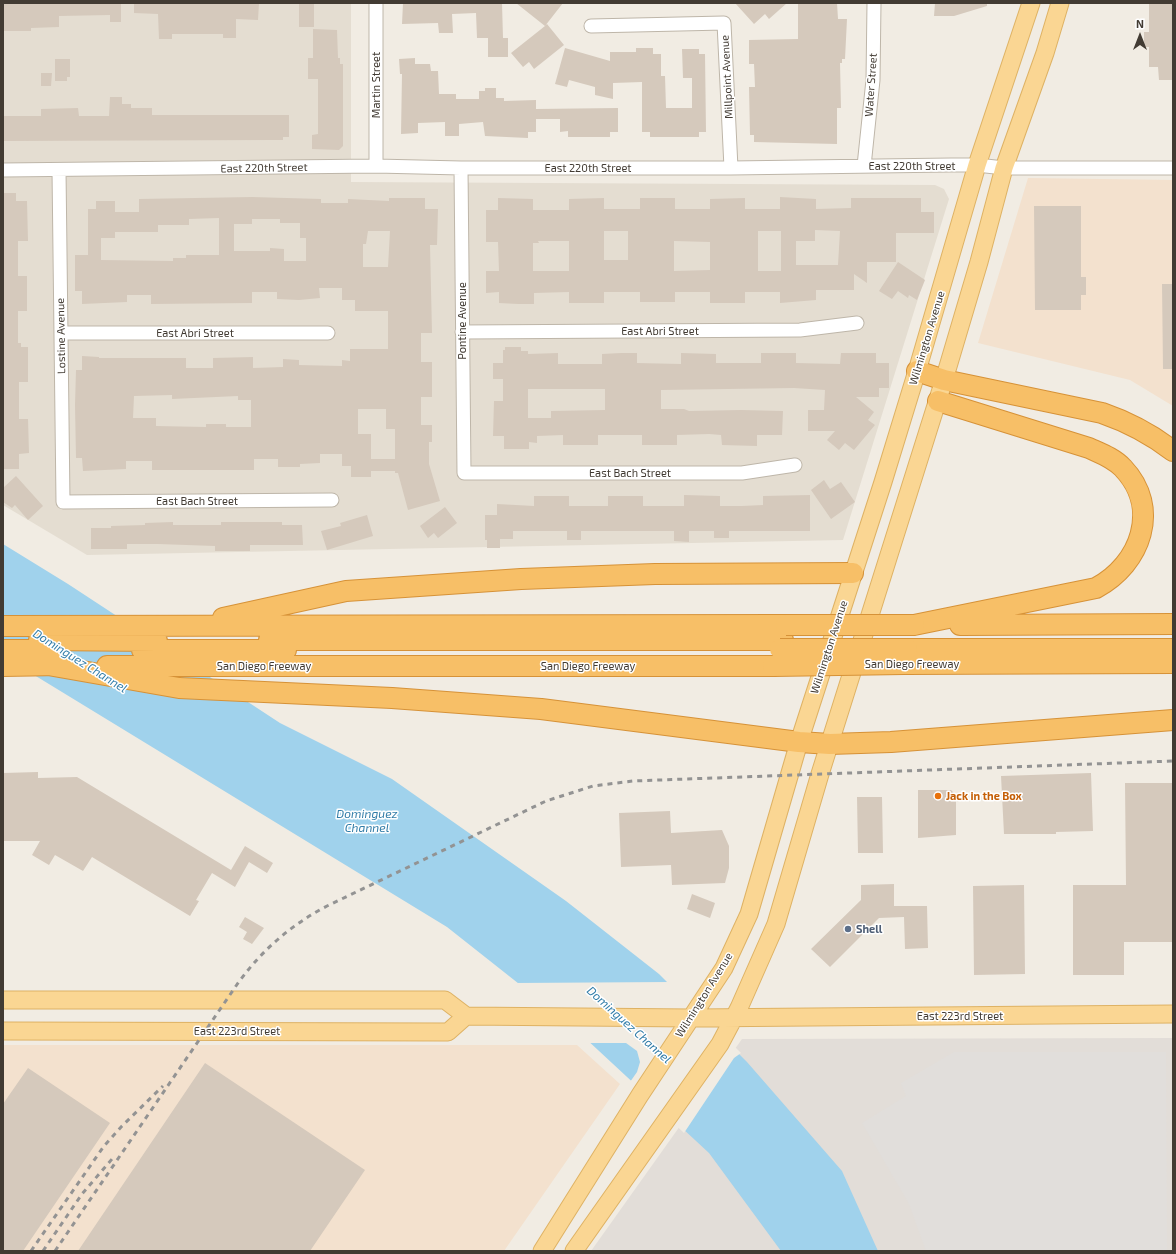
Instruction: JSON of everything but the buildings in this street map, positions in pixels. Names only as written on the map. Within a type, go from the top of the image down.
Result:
[{"type":"highway","points":[[917,371],[944,380],[1102,413],[1122,419],[1147,432],[1173,451]]},
{"type":"highway","points":[[908,644],[1096,588],[1110,580],[1130,561],[1142,530],[1141,500],[1123,468],[1109,457],[1089,448],[938,401]]},
{"type":"highway","points":[[186,627],[346,591],[521,579],[655,574],[853,573]]},
{"type":"highway","name":"San Diego Freeway","points":[[3,666],[255,667],[780,645],[908,644],[1173,624]]},
{"type":"highway","name":"San Diego Freeway","points":[[3,626],[186,627],[780,645],[908,644],[1173,663]]},
{"type":"highway","points":[[908,644],[1173,638]]},
{"type":"highway","points":[[3,640],[220,645],[780,645]]},
{"type":"highway","points":[[908,644],[1173,648]]},
{"type":"highway","points":[[3,650],[220,645]]},
{"type":"highway","points":[[48,665],[178,688],[471,703],[541,709],[799,742],[830,744],[891,742],[1173,720]]},
{"type":"main road","name":"Wilmington Avenue","points":[[542,1251],[640,1095],[715,983],[724,968],[749,914],[799,742],[884,482],[977,165],[1032,3]]},
{"type":"main road","points":[[574,1251],[740,1014],[776,924],[830,744],[938,401],[979,262],[1004,168],[1045,53],[1060,3]]},
{"type":"main road","points":[[772,837],[798,849]]},
{"type":"main road","points":[[3,1000],[445,1000],[466,1016]]},
{"type":"main road","name":"East 223rd Street","points":[[3,1031],[448,1032],[466,1016],[692,1018],[740,1014],[1173,1014]]},
{"type":"street","name":"Martin Street","points":[[376,3],[376,166]]},
{"type":"street","name":"Water Street","points":[[864,166],[873,80],[874,3]]},
{"type":"street","name":"Millpoint Avenue","points":[[591,26],[724,23],[731,168]]},
{"type":"street","name":"East 220th Street","points":[[3,170],[376,166],[461,168],[731,168],[977,165],[1004,168],[1173,168]]},
{"type":"street","name":"Pontine Avenue","points":[[461,168],[464,473]]},
{"type":"street","name":"Lostine Avenue","points":[[59,170],[62,502]]},
{"type":"street","name":"East Abri Street","points":[[462,332],[800,330],[857,323]]},
{"type":"street","name":"East Abri Street","points":[[61,333],[328,333]]},
{"type":"street","name":"East Bach Street","points":[[464,473],[742,473],[796,465]]},
{"type":"street","name":"East Bach Street","points":[[62,502],[332,500]]},
{"type":"shaded area","points":[[3,3],[351,3],[351,182],[935,185],[944,189],[949,199],[843,540],[87,555],[3,505]]},
{"type":"shaded area","points":[[1028,178],[1173,180],[1173,406],[1130,380],[978,343]]},
{"type":"shaded area","points":[[1173,1038],[1173,1251],[591,1251],[742,1039]]},
{"type":"shaded area","points":[[3,1045],[577,1045],[620,1084],[504,1251],[3,1251]]},
{"type":"shaded area","points":[[954,1052],[1166,1052],[1167,1251],[926,1251],[909,1204],[862,1123],[906,1096],[901,1083]]},
{"type":"water","name":"Dominguez Channel","points":[[3,544],[68,584],[280,723],[392,779],[566,901],[659,974],[747,1062],[842,1171],[878,1251],[781,1251],[709,1153],[571,1025],[447,927],[3,656]]},
{"type":"pier","points":[[670,982],[741,1053],[734,1058],[684,1133],[630,1082],[637,1072],[640,1062],[637,1051],[626,1043],[587,1043],[569,1026],[515,983]]},
{"type":"railway","points":[[55,1251],[238,983],[257,959],[278,939],[301,921],[327,906],[546,801],[593,786],[633,781],[1173,761]]},
{"type":"railway","points":[[31,1251],[104,1146],[163,1086]]},
{"type":"railway","points":[[43,1251],[82,1194],[112,1159]]},
{"type":"place","name":"Jack in the Box","points":[[938,796]]},
{"type":"place","name":"Shell","points":[[848,929]]}]
